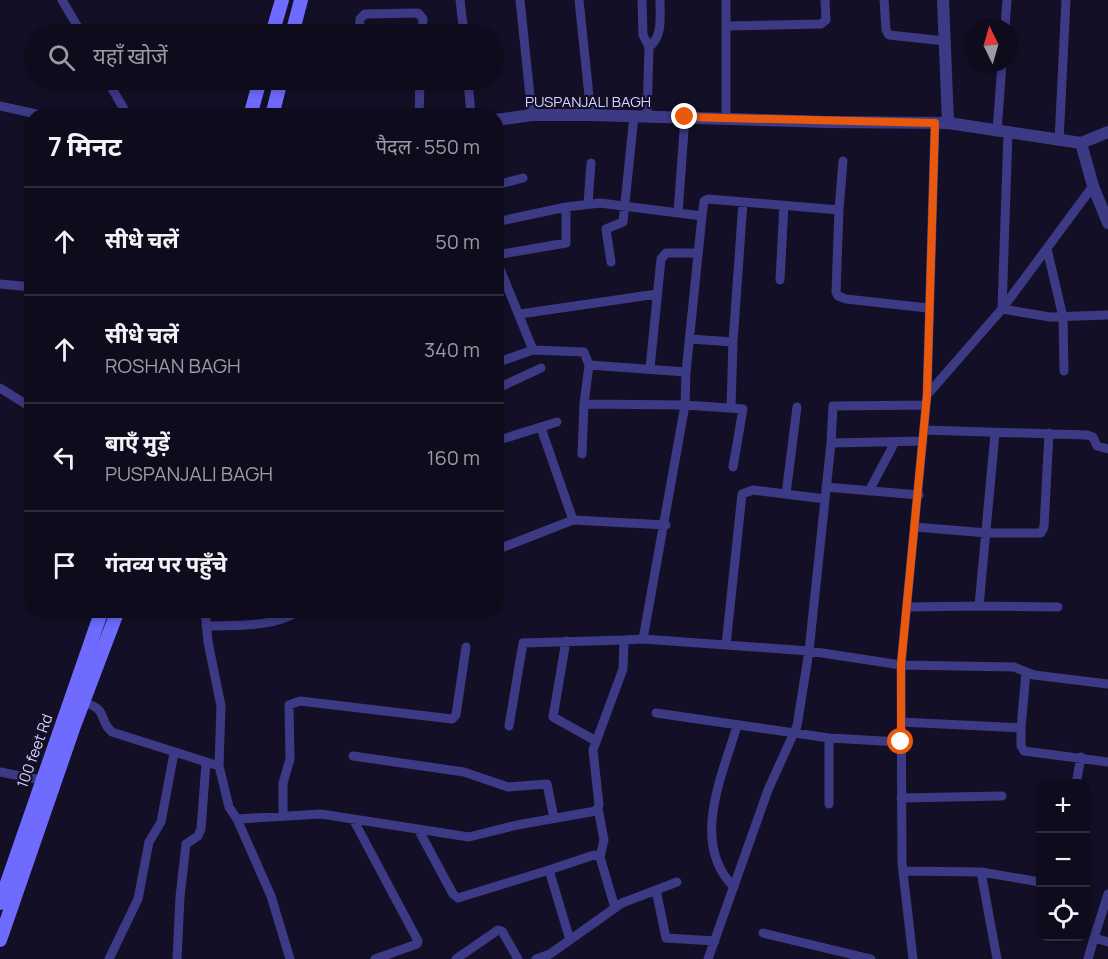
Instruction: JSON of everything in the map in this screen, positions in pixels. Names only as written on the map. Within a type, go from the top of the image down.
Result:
[{"type":"main road","points":[[275,24],[282,0]]},
{"type":"main road","points":[[295,24],[301,0]]},
{"type":"main road","points":[[252,108],[257,90]]},
{"type":"main road","points":[[274,108],[278,90]]},
{"type":"main road","name":"100 feet Rd","points":[[0,903],[99,618]]},
{"type":"main road","points":[[0,940],[83,702],[115,618]]},
{"type":"street","points":[[62,0],[76,24]]},
{"type":"street","points":[[460,0],[463,24]]},
{"type":"street","points":[[520,0],[532,115]]},
{"type":"street","points":[[579,0],[591,115]]},
{"type":"street","points":[[611,262],[606,229],[621,224],[640,116],[649,47],[643,35],[642,0]]},
{"type":"street","points":[[649,47],[657,39],[659,32],[660,0]]},
{"type":"street","points":[[726,0],[726,118]]},
{"type":"street","points":[[726,26],[821,24],[826,20],[825,0]]},
{"type":"street","points":[[884,0],[889,36],[945,41]]},
{"type":"street","points":[[913,959],[903,871],[901,665],[909,607],[926,400],[928,308],[945,41],[943,0]]},
{"type":"street","points":[[1006,18],[1007,0]]},
{"type":"street","points":[[1059,141],[1066,0]]},
{"type":"street","points":[[360,24],[360,19],[365,14],[418,13],[423,19],[423,24]]},
{"type":"street","points":[[1002,72],[1002,309]]},
{"type":"street","points":[[112,90],[123,108]]},
{"type":"street","points":[[419,108],[420,90]]},
{"type":"street","points":[[469,90],[470,108]]},
{"type":"street","points":[[0,106],[24,111]]},
{"type":"street","name":"PUSPANJALI BAGH","points":[[504,119],[532,115],[591,115],[941,123],[1081,143],[1108,132]]},
{"type":"street","points":[[678,213],[685,117]]},
{"type":"street","points":[[1081,143],[1093,186],[1108,223]]},
{"type":"street","points":[[843,161],[836,294],[846,299],[928,308]]},
{"type":"street","points":[[588,204],[591,163]]},
{"type":"street","points":[[504,183],[523,178]]},
{"type":"street","points":[[708,959],[768,790],[794,734],[809,651],[834,404],[926,400],[1002,309],[1093,186]]},
{"type":"street","points":[[643,639],[666,525],[685,405],[686,372],[698,253],[706,200],[839,210]]},
{"type":"street","points":[[731,407],[733,342],[743,202]]},
{"type":"street","points":[[504,220],[588,204],[623,205],[702,216]]},
{"type":"street","points":[[780,279],[784,205]]},
{"type":"street","points":[[504,254],[566,243],[566,207]]},
{"type":"street","points":[[1047,249],[1063,317],[1065,371]]},
{"type":"street","points":[[650,368],[663,255],[698,253]]},
{"type":"street","points":[[504,277],[533,350]]},
{"type":"street","points":[[0,284],[24,286]]},
{"type":"street","points":[[520,314],[657,294]]},
{"type":"street","points":[[1002,309],[1063,317],[1108,315]]},
{"type":"street","points":[[690,339],[733,342]]},
{"type":"street","points":[[504,359],[533,350],[580,350],[584,352],[590,365],[584,404],[582,454]]},
{"type":"street","points":[[590,365],[686,372]]},
{"type":"street","points":[[504,385],[542,368]]},
{"type":"street","points":[[0,389],[24,403]]},
{"type":"street","points":[[584,404],[740,408],[744,411],[733,467]]},
{"type":"street","points":[[786,494],[797,407]]},
{"type":"street","points":[[504,439],[557,422]]},
{"type":"street","points":[[541,428],[573,520]]},
{"type":"street","points":[[924,430],[1087,435],[1093,437],[1097,446],[1108,449]]},
{"type":"street","points":[[980,606],[995,433]]},
{"type":"street","points":[[915,527],[987,533],[1036,534],[1043,531],[1050,433]]},
{"type":"street","points":[[831,443],[923,441]]},
{"type":"street","points":[[869,491],[895,442]]},
{"type":"street","points":[[826,487],[919,495]]},
{"type":"street","points":[[726,645],[741,496],[746,491],[753,490],[825,499]]},
{"type":"street","points":[[504,547],[573,520],[666,525]]},
{"type":"street","points":[[909,607],[1058,607]]},
{"type":"street","points":[[206,618],[221,706],[219,766],[229,807],[237,819],[271,896],[290,959]]},
{"type":"street","points":[[207,626],[245,625],[285,618]]},
{"type":"street","points":[[509,726],[522,644],[526,641],[643,639],[809,651],[901,665],[1014,667],[1026,672],[1108,684]]},
{"type":"street","points":[[615,908],[600,856],[604,840],[592,760],[596,741],[623,669],[624,640]]},
{"type":"street","points":[[566,641],[553,717],[596,741]]},
{"type":"street","points":[[283,816],[283,783],[290,759],[289,705],[300,700],[452,719],[457,711],[466,647]]},
{"type":"street","points":[[1026,672],[1021,728],[1021,746],[1024,751],[1108,762]]},
{"type":"street","points":[[83,702],[96,706],[102,713],[106,728],[112,732],[219,766]]},
{"type":"street","points":[[656,713],[794,734],[901,742]]},
{"type":"street","points":[[901,722],[1021,728]]},
{"type":"street","points":[[734,887],[724,877],[716,863],[711,822],[737,726]]},
{"type":"street","points":[[829,738],[829,804]]},
{"type":"street","points":[[109,959],[138,899],[149,842],[161,822],[174,753]]},
{"type":"street","points":[[353,756],[464,772],[513,787],[547,784],[554,818]]},
{"type":"street","points":[[1077,779],[1081,757]]},
{"type":"street","points":[[177,959],[180,897],[186,844],[198,836],[201,829],[206,763]]},
{"type":"street","points":[[0,772],[41,780]]},
{"type":"street","points":[[901,798],[1002,796]]},
{"type":"street","points":[[237,819],[321,814],[473,837],[554,818],[594,812],[598,808]]},
{"type":"street","points":[[353,819],[418,941],[375,959]]},
{"type":"street","points":[[418,830],[453,894],[458,898],[594,855],[600,856]]},
{"type":"street","points":[[549,870],[570,940]]},
{"type":"street","points":[[903,871],[981,872],[1036,881]]},
{"type":"street","points":[[981,872],[997,959]]},
{"type":"street","points":[[536,959],[550,954],[630,899],[677,882]]},
{"type":"street","points":[[656,890],[666,938],[715,940]]},
{"type":"street","points":[[1088,959],[1108,894]]},
{"type":"street","points":[[456,959],[498,930],[502,932],[518,959]]},
{"type":"street","points":[[763,933],[871,959]]},
{"type":"street","points":[[1094,938],[1108,942]]},
{"type":"route","points":[[685,117],[935,123],[927,395],[909,607],[901,665],[901,742]]}]
